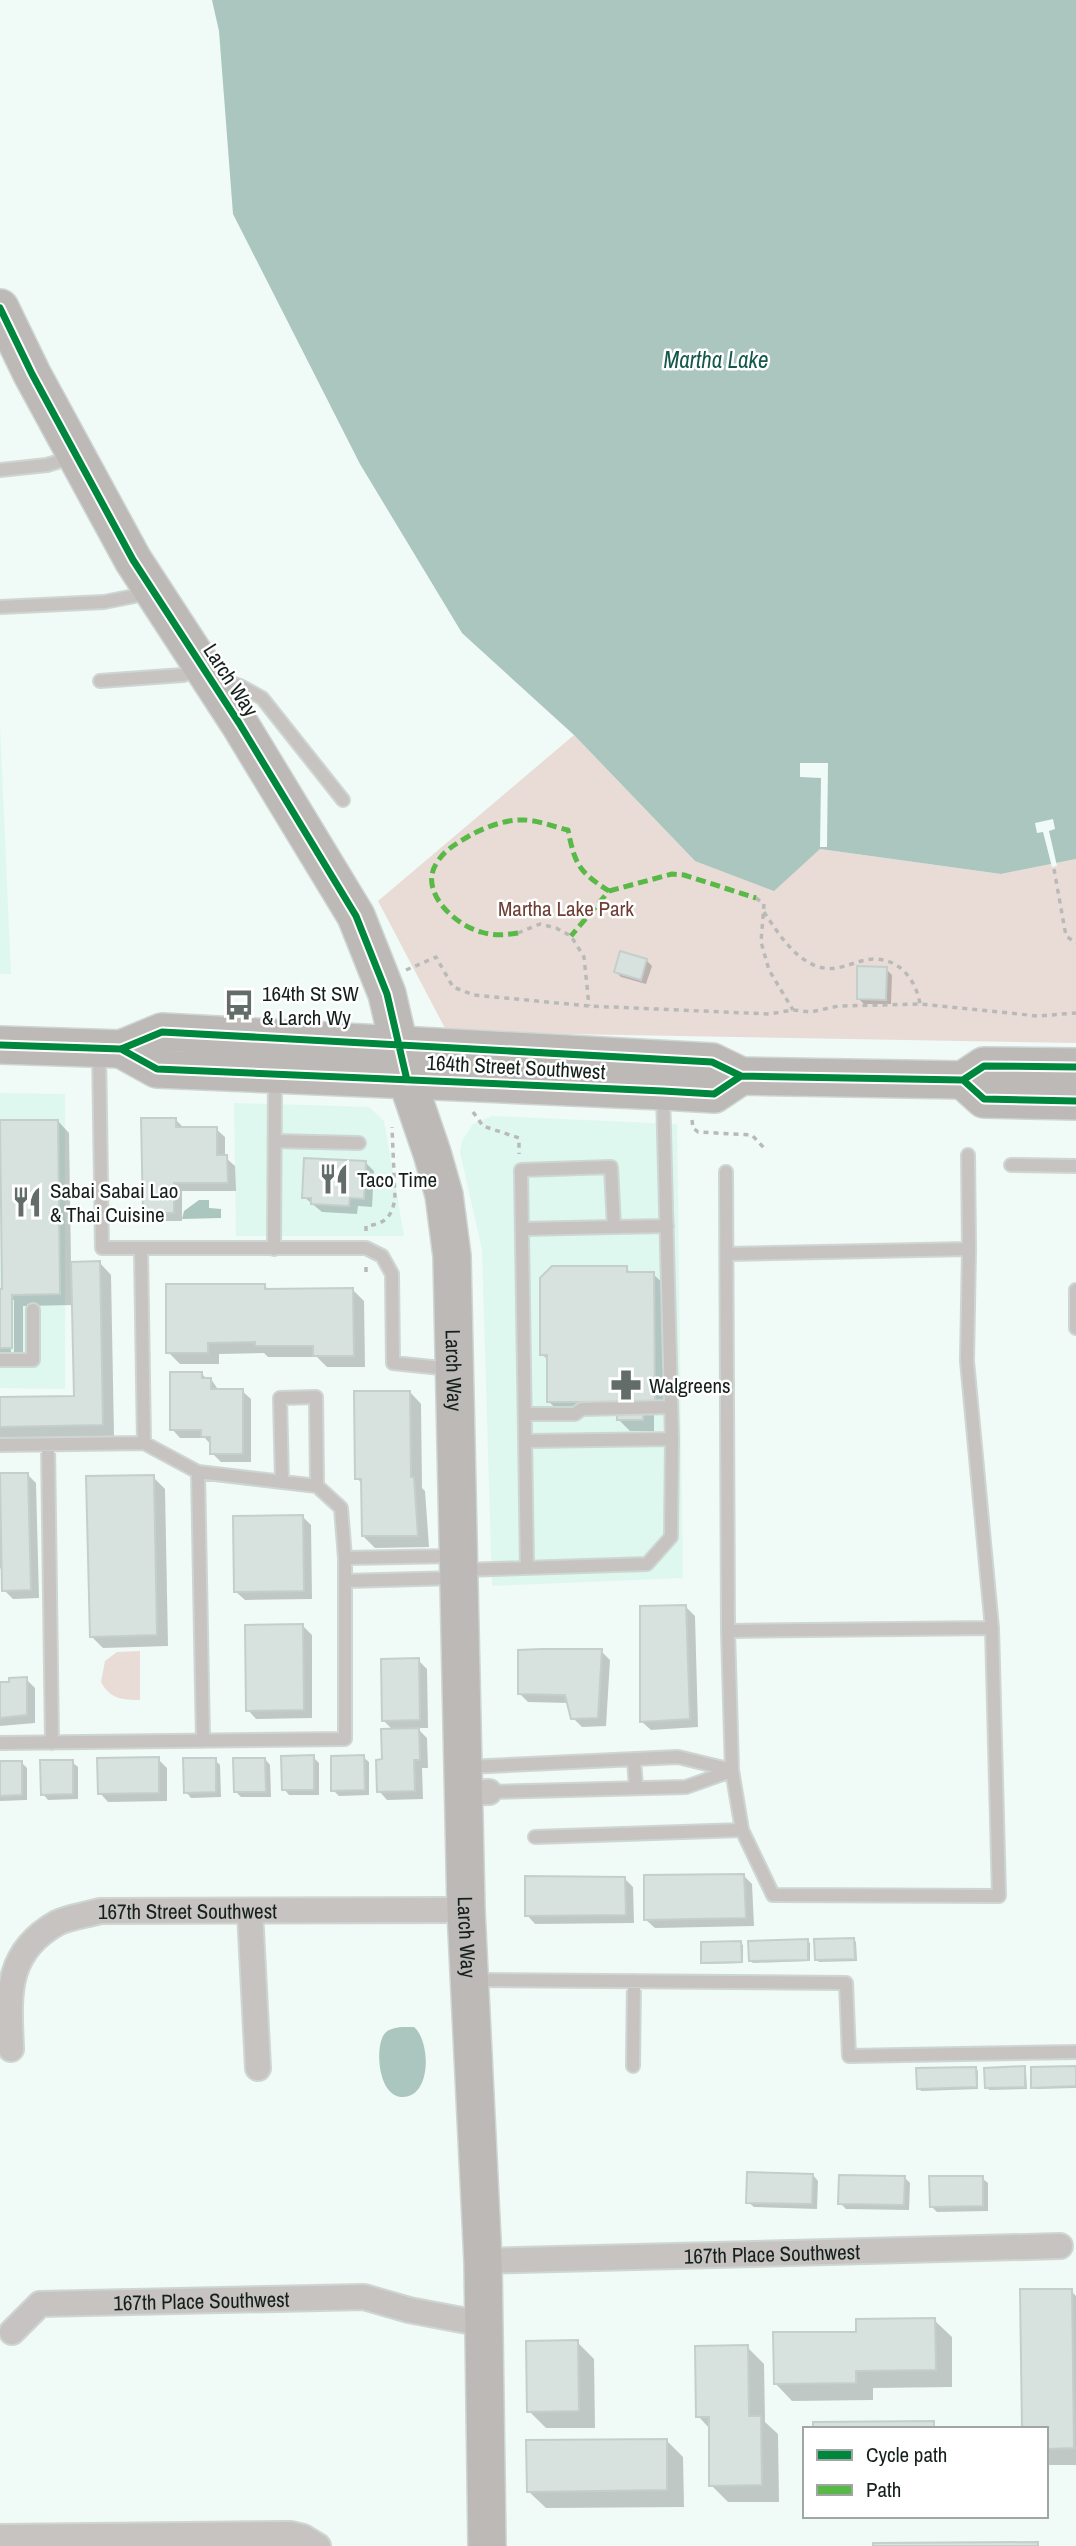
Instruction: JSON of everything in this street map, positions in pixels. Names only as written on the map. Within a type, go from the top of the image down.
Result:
[{"type":"main road","name":"Larch Way","points":[[0,308],[32,374],[133,560],[356,916],[387,994],[407,1080],[443,1195],[452,1256],[459,1568],[472,1784],[466,1910],[482,2261],[486,2546]]},
{"type":"main road","name":"164th Street Southwest","points":[[0,1045],[110,1049],[162,1032],[712,1062],[741,1076],[963,1080],[984,1066],[1076,1067]]},
{"type":"main road","name":"164th Street Southwest","points":[[110,1049],[157,1069],[714,1094],[741,1076]]},
{"type":"main road","points":[[963,1080],[984,1098],[1076,1101]]},
{"type":"street","name":"167th Street Southwest","points":[[11,2049],[9,1996],[15,1965],[35,1941],[58,1923],[100,1911],[466,1910]]},
{"type":"street","points":[[250,1912],[258,2068]]},
{"type":"street","name":"167th Place Southwest","points":[[482,2261],[1060,2246]]},
{"type":"street","name":"167th Place Southwest","points":[[12,2332],[40,2304],[364,2297],[409,2310],[483,2324]]},
{"type":"street","points":[[0,2537],[290,2534],[303,2537],[317,2545]]},
{"type":"lane","points":[[0,470],[47,465],[77,456]]},
{"type":"lane","points":[[0,607],[104,602],[154,592]]},
{"type":"lane","points":[[100,681],[206,673],[225,679],[262,698],[343,800]]},
{"type":"lane","points":[[110,1049],[102,1248],[366,1248],[382,1256],[392,1274],[393,1363],[455,1370]]},
{"type":"lane","points":[[275,1074],[275,1249]]},
{"type":"lane","points":[[345,1558],[459,1568],[647,1564],[671,1537],[672,1439],[663,1091]]},
{"type":"lane","points":[[275,1141],[359,1143]]},
{"type":"lane","points":[[726,1172],[728,1632],[732,1770],[742,1830],[773,1895],[999,1896],[992,1628],[967,1361],[968,1155]]},
{"type":"lane","points":[[1011,1165],[1076,1166]]},
{"type":"lane","points":[[527,1568],[521,1170],[611,1167],[614,1227]]},
{"type":"lane","points":[[522,1228],[667,1226]]},
{"type":"lane","points":[[141,1249],[144,1443]]},
{"type":"lane","points":[[727,1254],[969,1249]]},
{"type":"lane","points":[[1076,1290],[1076,1328]]},
{"type":"lane","points":[[0,1360],[33,1360],[33,1310]]},
{"type":"lane","points":[[282,1482],[281,1398],[316,1397],[317,1486]]},
{"type":"lane","points":[[525,1414],[575,1414],[582,1409],[671,1407]]},
{"type":"lane","points":[[525,1441],[672,1439]]},
{"type":"lane","points":[[0,1446],[144,1443],[198,1472],[317,1486],[341,1507],[345,1558],[345,1739],[0,1743]]},
{"type":"lane","points":[[48,1445],[52,1743]]},
{"type":"lane","points":[[198,1472],[203,1741]]},
{"type":"lane","points":[[345,1581],[459,1568]]},
{"type":"lane","points":[[728,1632],[992,1628]]},
{"type":"lane","points":[[472,1784],[634,1759],[678,1757],[732,1770]]},
{"type":"lane","points":[[634,1759],[636,1788]]},
{"type":"lane","points":[[472,1784],[685,1787],[732,1770]]},
{"type":"lane","points":[[535,1837],[742,1830]]},
{"type":"lane","points":[[469,1980],[846,1983],[849,2056],[1076,2052]]},
{"type":"lane","points":[[632,2066],[634,1981]]},
{"type":"path","points":[[1054,869],[1066,936],[1076,943]]},
{"type":"path","points":[[756,898],[764,904],[761,942],[769,970],[793,1010]]},
{"type":"path","points":[[764,912],[798,956],[817,967],[839,969],[873,959],[892,962],[907,973],[918,990],[920,1003]]},
{"type":"path","points":[[518,933],[540,924],[571,936],[584,957],[589,1006]]},
{"type":"path","points":[[399,973],[436,957],[453,987],[474,995],[589,1006],[769,1014],[793,1010],[811,1012],[838,1006],[920,1003],[1038,1016],[1076,1013]]},
{"type":"path","points":[[473,1112],[484,1126],[519,1138],[521,1170]]},
{"type":"path","points":[[692,1114],[693,1128],[698,1132],[752,1135],[764,1148]]},
{"type":"path","points":[[366,1233],[366,1226],[378,1225],[387,1220],[393,1209],[395,1198],[391,1132],[399,1119]]},
{"type":"shaded area","points":[[0,725],[11,974],[0,974]]},
{"type":"shaded area","points":[[0,1093],[65,1094],[65,1389],[0,1388]]},
{"type":"shaded area","points":[[234,1103],[369,1107],[384,1121],[404,1236],[236,1236]]},
{"type":"shaded area","points":[[492,1116],[677,1124],[683,1578],[492,1586],[482,1250],[460,1152],[462,1141],[473,1124]]},
{"type":"green space","name":"Martha Lake Park","points":[[574,735],[695,861],[820,849],[1001,874],[1076,859],[1076,1043],[447,1032],[378,901]]},
{"type":"green space","points":[[140,1651],[140,1700],[123,1699],[108,1692],[101,1682],[105,1661],[117,1652]]},
{"type":"water","name":"Martha Lake","points":[[212,0],[1076,0],[1076,859],[1001,874],[820,849],[774,891],[695,861],[574,735],[462,633],[360,464],[233,214],[219,31]]},
{"type":"water","points":[[199,1200],[209,1200],[209,1208],[221,1209],[221,1218],[182,1219],[184,1211]]},
{"type":"water","points":[[414,2027],[420,2034],[424,2044],[426,2068],[418,2089],[411,2095],[401,2097],[388,2089],[384,2081],[379,2052],[383,2036],[391,2029]]},
{"type":"pier","points":[[800,763],[828,763],[827,847],[820,847],[821,778],[800,777]]},
{"type":"pier","points":[[1053,819],[1055,829],[1049,831],[1057,866],[1052,867],[1043,832],[1037,833],[1035,823]]},
{"type":"building","points":[[620,951],[647,959],[641,980],[614,972]]},
{"type":"building","points":[[857,966],[887,967],[886,1000],[857,999]]},
{"type":"building","points":[[141,1118],[176,1118],[176,1127],[217,1127],[217,1155],[227,1155],[228,1183],[174,1183],[174,1213],[143,1213]]},
{"type":"building","points":[[0,1120],[58,1120],[60,1294],[12,1295],[12,1348],[0,1348]]},
{"type":"building","name":"Taco Time","points":[[304,1158],[366,1161],[364,1199],[350,1198],[349,1206],[311,1204],[311,1198],[302,1198]]},
{"type":"building","points":[[100,1261],[103,1425],[0,1427],[0,1397],[74,1396],[71,1262]]},
{"type":"building","name":"Walgreens","points":[[552,1266],[627,1266],[627,1272],[654,1272],[655,1402],[643,1402],[643,1420],[617,1420],[617,1402],[547,1402],[547,1355],[540,1355],[540,1278]]},
{"type":"building","points":[[166,1284],[265,1284],[265,1289],[353,1288],[354,1356],[313,1356],[313,1346],[255,1346],[255,1342],[208,1343],[208,1353],[166,1353]]},
{"type":"building","points":[[170,1372],[202,1372],[202,1378],[211,1378],[211,1389],[243,1389],[243,1454],[210,1454],[210,1437],[201,1437],[201,1430],[170,1430]]},
{"type":"building","points":[[354,1391],[410,1391],[411,1477],[414,1477],[418,1536],[362,1536],[361,1479],[355,1479]]},
{"type":"building","points":[[0,1473],[28,1473],[31,1590],[2,1591]]},
{"type":"building","points":[[154,1475],[157,1635],[90,1637],[86,1476]]},
{"type":"building","points":[[303,1515],[304,1591],[234,1592],[233,1516]]},
{"type":"building","points":[[686,1605],[690,1719],[640,1722],[640,1606]]},
{"type":"building","points":[[303,1624],[304,1710],[246,1711],[245,1625]]},
{"type":"building","points":[[602,1649],[598,1718],[571,1719],[565,1695],[518,1694],[518,1650]]},
{"type":"building","points":[[419,1658],[420,1720],[382,1721],[381,1659]]},
{"type":"building","points":[[27,1677],[27,1715],[0,1718],[0,1682],[9,1682],[9,1678]]},
{"type":"building","points":[[419,1728],[420,1760],[414,1760],[415,1791],[377,1792],[376,1760],[382,1759],[381,1729]]},
{"type":"building","points":[[314,1755],[314,1790],[282,1790],[281,1756]]},
{"type":"building","points":[[364,1755],[365,1790],[331,1791],[331,1756]]},
{"type":"building","points":[[159,1757],[159,1793],[98,1794],[97,1758]]},
{"type":"building","points":[[183,1758],[216,1758],[216,1792],[184,1793]]},
{"type":"building","points":[[233,1758],[265,1758],[266,1792],[234,1792]]},
{"type":"building","points":[[40,1760],[73,1760],[73,1794],[41,1795]]},
{"type":"building","points":[[0,1761],[22,1761],[22,1795],[0,1796]]},
{"type":"building","points":[[744,1874],[746,1918],[644,1920],[644,1875]]},
{"type":"building","points":[[525,1876],[625,1877],[626,1915],[525,1916]]},
{"type":"building","points":[[854,1938],[855,1959],[815,1960],[814,1939]]},
{"type":"building","points":[[808,1939],[808,1960],[749,1961],[748,1941]]},
{"type":"building","points":[[741,1941],[742,1962],[701,1963],[701,1942]]},
{"type":"building","points":[[1025,2066],[1025,2087],[985,2088],[984,2068]]},
{"type":"building","points":[[1076,2066],[1076,2086],[1031,2088],[1031,2067]]},
{"type":"building","points":[[976,2067],[977,2087],[917,2089],[916,2068]]},
{"type":"building","points":[[747,2172],[813,2174],[812,2204],[746,2203]]},
{"type":"building","points":[[839,2175],[905,2176],[904,2205],[838,2204]]},
{"type":"building","points":[[929,2176],[983,2176],[983,2206],[930,2207]]},
{"type":"building","points":[[1020,2289],[1072,2289],[1074,2448],[1048,2449],[1048,2427],[1022,2427]]},
{"type":"building","points":[[935,2318],[936,2370],[856,2371],[856,2383],[774,2384],[773,2332],[856,2332],[856,2319]]},
{"type":"building","points":[[578,2340],[579,2411],[527,2412],[526,2341]]},
{"type":"building","points":[[748,2345],[749,2416],[761,2416],[762,2485],[709,2486],[709,2417],[696,2417],[695,2346]]},
{"type":"building","points":[[934,2421],[934,2427],[813,2427],[813,2422]]},
{"type":"building","points":[[667,2439],[667,2490],[527,2492],[526,2440]]},
{"type":"building","points":[[1038,2542],[1038,2546],[873,2546],[873,2543]]},
{"type":"marked path","points":[[518,933],[486,933],[461,922],[442,906],[432,885],[432,875],[443,855],[469,836],[501,823],[526,820],[568,830],[573,852],[580,866],[609,891],[571,936]]},
{"type":"marked path","points":[[609,891],[672,874],[684,875],[756,898]]},
{"type":"cycle path","points":[[0,308],[32,374],[133,560],[239,723],[356,916],[387,994],[407,1080]]},
{"type":"cycle path","points":[[0,1045],[121,1049],[162,1032],[712,1062],[741,1076],[963,1080],[984,1066],[1076,1067]]},
{"type":"cycle path","points":[[121,1049],[157,1069],[714,1094],[741,1076]]},
{"type":"cycle path","points":[[963,1080],[984,1099],[1076,1101]]},
{"type":"place","name":"164th St SW & Larch Wy","points":[[239,1005]]},
{"type":"place","name":"Taco Time","points":[[334,1179]]},
{"type":"place","name":"Sabai Sabai Lao & Thai Cuisine","points":[[27,1202]]},
{"type":"place","name":"Walgreens","points":[[626,1385]]}]
